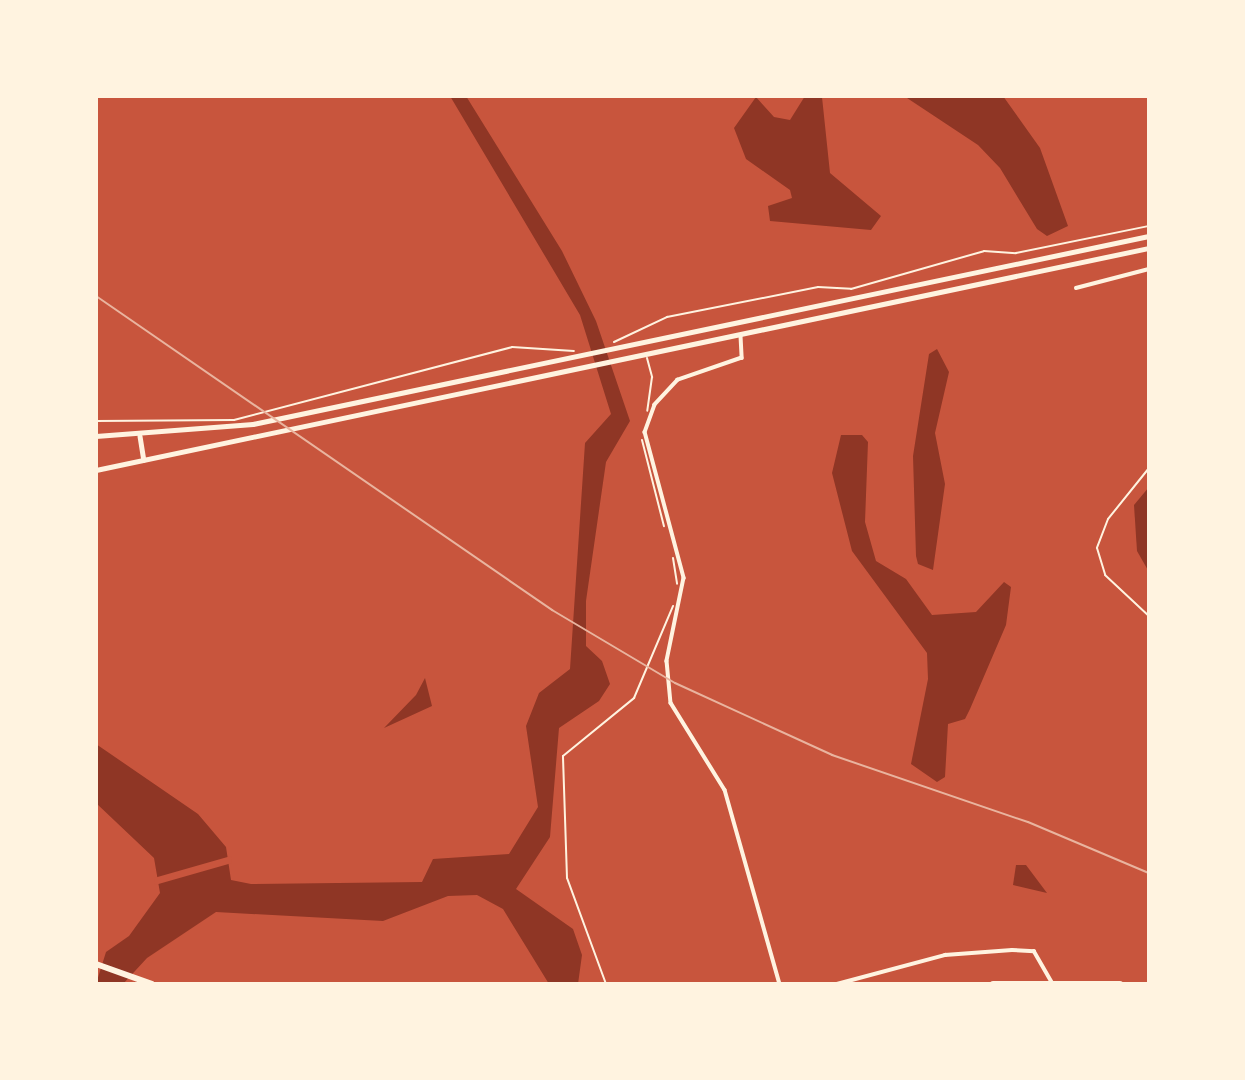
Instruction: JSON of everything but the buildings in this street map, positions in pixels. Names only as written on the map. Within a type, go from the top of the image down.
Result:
[{"type":"highway","points":[[96,964],[152,984]]},
{"type":"highway","points":[[993,984],[1120,984]]},
{"type":"main road","points":[[96,436],[141,436],[253,424],[1064,257],[1149,236]]},
{"type":"main road","points":[[96,470],[1019,280],[1149,248]]},
{"type":"main road","points":[[739,324],[741,336]]},
{"type":"main road","points":[[141,436],[144,460]]},
{"type":"street","points":[[1076,288],[1149,269]]},
{"type":"street","points":[[741,336],[742,358],[678,380],[655,405],[645,432],[684,578],[667,661],[671,703],[725,790],[780,984]]},
{"type":"street","points":[[837,984],[945,955],[1004,950],[1034,951],[1053,984]]},
{"type":"path","points":[[606,344],[667,317],[818,287],[851,289],[984,251],[1016,253],[1149,226]]},
{"type":"path","points":[[641,330],[643,341]]},
{"type":"path","points":[[96,421],[234,420],[512,347],[587,349]]},
{"type":"path","points":[[644,419],[652,384],[646,353]]},
{"type":"path","points":[[642,435],[667,535]]},
{"type":"path","points":[[1149,468],[1108,519],[1097,548],[1105,575],[1149,615]]},
{"type":"path","points":[[606,984],[567,878],[563,756],[634,698],[674,603],[673,556]]},
{"type":"shaded area","points":[[450,96],[466,96],[562,251],[596,321],[630,421],[606,462],[586,601],[586,646],[602,661],[610,684],[599,701],[559,728],[550,837],[516,889],[573,929],[582,955],[578,984],[549,984],[503,909],[477,895],[448,896],[383,921],[216,912],[147,958],[123,984],[96,984],[106,952],[129,936],[160,893],[154,858],[96,803],[96,744],[198,814],[226,847],[231,880],[251,884],[422,882],[433,859],[509,854],[538,807],[526,726],[539,693],[570,669],[585,443],[611,414],[580,315]]},
{"type":"shaded area","points":[[805,96],[822,97],[830,173],[881,216],[871,230],[770,221],[768,206],[792,198],[790,190],[746,159],[734,128],[756,97],[774,117],[790,120]]},
{"type":"shaded area","points":[[904,96],[1003,96],[1040,148],[1068,226],[1047,236],[1037,229],[1000,168],[978,145]]},
{"type":"shaded area","points":[[937,349],[949,372],[935,433],[945,484],[933,570],[918,564],[916,556],[913,456],[929,354]]},
{"type":"shaded area","points":[[841,435],[862,435],[868,442],[865,522],[876,561],[906,579],[932,615],[976,612],[1004,582],[1011,587],[1006,625],[970,709],[965,719],[948,724],[945,777],[937,782],[911,764],[928,679],[927,653],[852,551],[832,473]]},
{"type":"shaded area","points":[[1149,487],[1149,572],[1137,551],[1134,505]]},
{"type":"shaded area","points":[[425,678],[432,706],[384,728],[416,695]]},
{"type":"shaded area","points":[[1016,865],[1026,865],[1047,893],[1013,885]]},
{"type":"pier","points":[[231,856],[232,863],[155,885],[154,878]]},
{"type":"railway","points":[[96,296],[552,610],[675,683],[832,755],[1028,822],[1149,873]]}]
